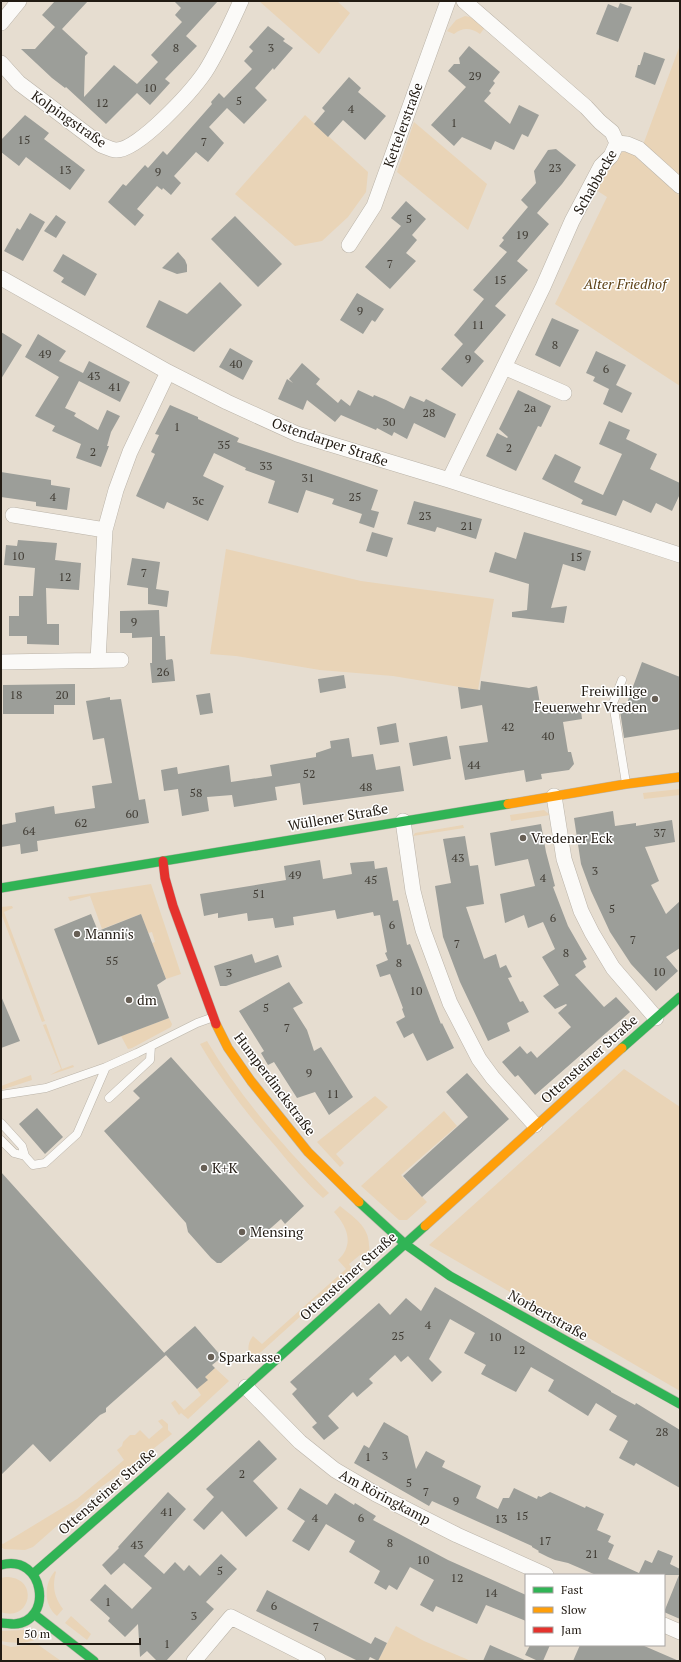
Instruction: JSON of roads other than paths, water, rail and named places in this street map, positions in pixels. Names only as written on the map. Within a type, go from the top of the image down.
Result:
[{"type":"street","points":[[1,23],[19,1]]},
{"type":"street","name":"Kolpingstraße","points":[[1,63],[19,83],[101,146],[116,150],[128,148],[143,138],[185,97],[204,73],[227,32],[241,1]]},
{"type":"street","name":"Kettelerstraße","points":[[349,245],[374,206],[448,1]]},
{"type":"street","name":"Schabbecke","points":[[449,480],[543,287],[572,221],[601,166],[611,156],[617,143],[612,132],[586,107],[464,1]]},
{"type":"street","points":[[617,143],[627,144],[639,149],[680,186]]},
{"type":"street","name":"Ostendarper Straße","points":[[1,278],[168,372],[227,402],[297,434],[449,480],[680,555]]},
{"type":"street","points":[[504,367],[564,393]]},
{"type":"street","points":[[98,660],[105,530],[116,490],[130,452],[168,372]]},
{"type":"street","points":[[13,516],[105,530]]},
{"type":"street","points":[[1,662],[121,660]]},
{"type":"street","name":"Wüllener Straße","points":[[1,888],[626,784],[680,777]]},
{"type":"street","points":[[554,796],[564,859],[581,910],[592,933],[613,968],[656,1018]]},
{"type":"street","points":[[403,821],[413,891],[423,930],[450,1003],[479,1059],[493,1078],[535,1125]]},
{"type":"street","name":"Humperdinckstraße","points":[[163,861],[165,878],[173,906],[212,1017],[228,1048],[251,1081],[308,1152],[344,1188],[405,1244]]},
{"type":"street","name":"Ottensteiner Straße","points":[[33,1574],[190,1437],[246,1387],[254,1377],[405,1244],[535,1125],[680,997]]},
{"type":"street","name":"Norbertstraße","points":[[405,1244],[450,1276],[680,1404]]},
{"type":"street","name":"Am Röringkamp","points":[[246,1387],[300,1442],[335,1470],[376,1494],[457,1535],[544,1574]]},
{"type":"street","points":[[1,1565],[15,1564],[25,1567],[33,1574],[39,1584],[41,1595],[39,1604],[34,1614],[28,1619],[18,1624],[8,1625],[1,1623]]},
{"type":"street","points":[[34,1614],[94,1661]]},
{"type":"street","points":[[194,1661],[231,1617],[318,1661]]},
{"type":"street","points":[[665,1625],[680,1632]]},
{"type":"lane","points":[[622,680],[613,702],[626,784]]},
{"type":"lane","points":[[1,1095],[46,1088],[106,1067],[212,1017]]},
{"type":"lane","points":[[108,1098],[150,1060],[151,1046]]},
{"type":"lane","points":[[1,1122],[22,1146],[25,1156],[33,1165],[45,1163],[77,1134],[106,1067]]},
{"type":"lane","points":[[1,1140],[14,1154],[25,1156]]},
{"type":"place","name":"Freiwillige Feuerwehr Vreden","points":[[655,699]]},
{"type":"place","name":"Vredener Eck","points":[[523,838]]},
{"type":"place","name":"Manni's","points":[[77,934]]},
{"type":"place","name":"dm","points":[[129,1000]]},
{"type":"place","name":"K+K","points":[[204,1168]]},
{"type":"place","name":"Mensing","points":[[242,1232]]},
{"type":"place","name":"Sparkasse","points":[[211,1357]]},
{"type":"park label","name":"Alter Friedhof","points":[[625,284]]}]
